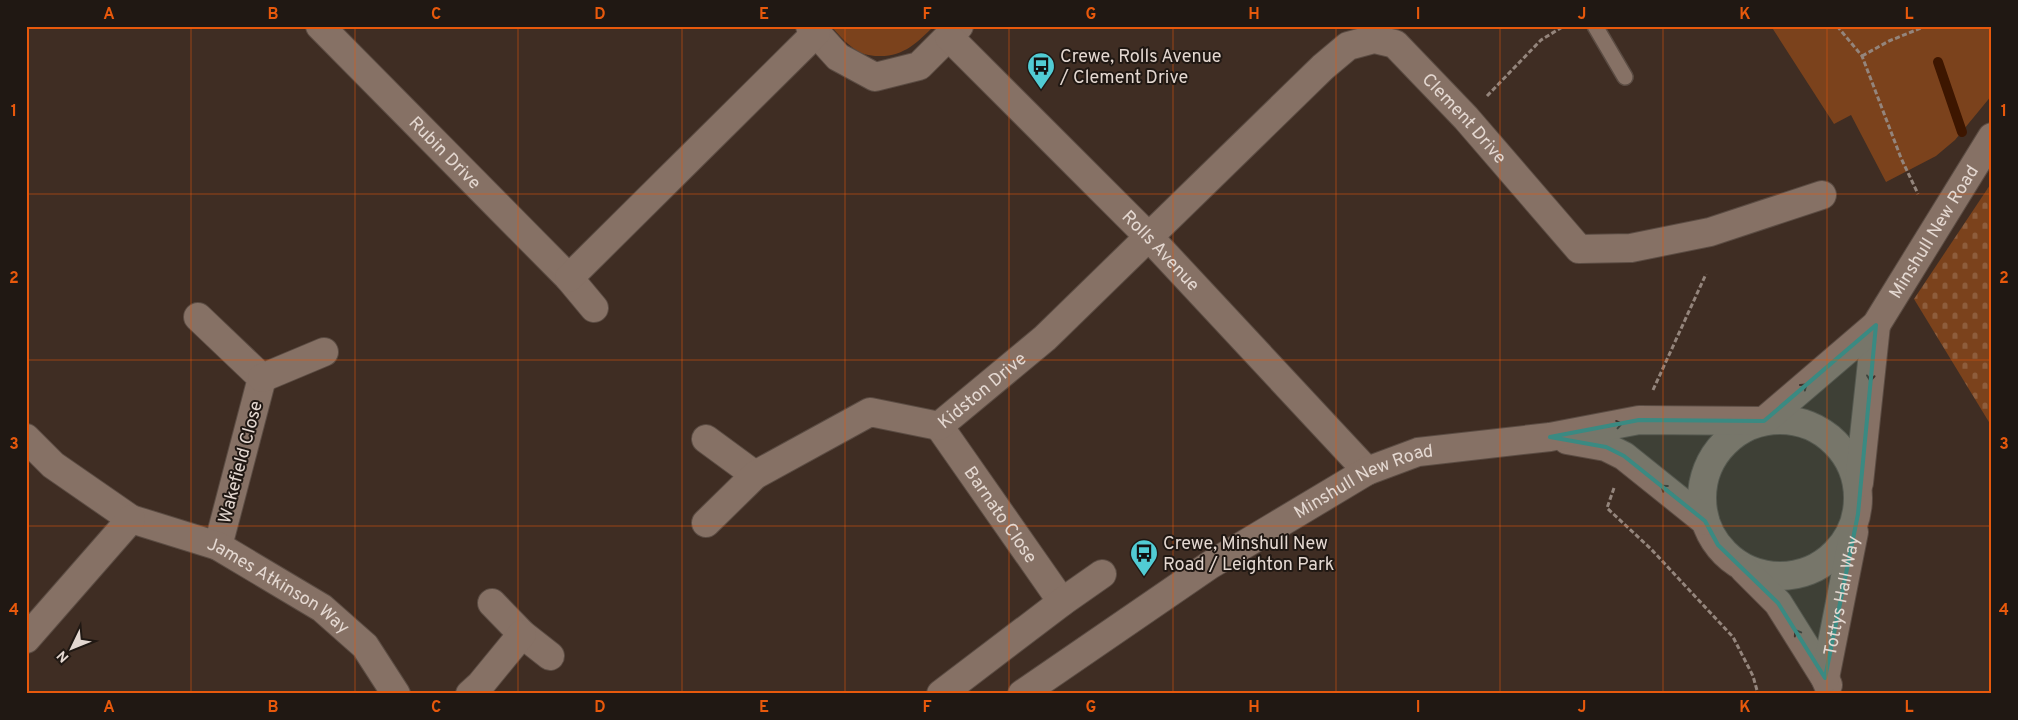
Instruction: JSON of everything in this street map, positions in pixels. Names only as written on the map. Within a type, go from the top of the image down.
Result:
[{"type":"street","name":"Rubin Drive","points":[[320,26],[568,278],[594,308]]},
{"type":"street","points":[[568,278],[813,30],[838,57],[875,77],[919,66],[954,31]]},
{"type":"street","name":"Rolls Avenue","points":[[954,31],[1367,471]]},
{"type":"street","name":"Clement Drive","points":[[1148,236],[1323,67],[1348,46],[1374,39],[1395,44],[1466,118],[1579,250],[1630,248],[1710,232],[1822,195]]},
{"type":"street","name":"Minshull New Road","points":[[1022,694],[1210,565],[1367,471],[1418,452],[1550,437],[1639,420],[1764,421],[1876,325],[1992,137]]},
{"type":"street","name":"Kidston Drive","points":[[706,523],[755,475],[870,412],[938,426],[1045,338],[1148,236]]},
{"type":"street","name":"Wakefield Close","points":[[198,317],[262,378]]},
{"type":"street","name":"Minshull New Road","points":[[1858,501],[1876,325]]},
{"type":"street","name":"Wakefield Close","points":[[262,378],[324,352]]},
{"type":"street","name":"Wakefield Close","points":[[218,546],[262,378]]},
{"type":"street","points":[[1764,421],[1796,421],[1826,434],[1848,457],[1858,501],[1846,542],[1824,563],[1797,575],[1767,575],[1738,564],[1718,545],[1705,521],[1702,495],[1707,470],[1711,462],[1720,447],[1740,430],[1764,421]]},
{"type":"street","name":"Barnato Close","points":[[938,426],[1062,602]]},
{"type":"street","name":"Minshull New Road","points":[[1550,437],[1606,447],[1618,453],[1705,521]]},
{"type":"street","name":"James Atkinson Way","points":[[26,438],[53,465],[131,519],[218,546],[322,608],[365,646],[396,694]]},
{"type":"street","points":[[706,439],[755,475]]},
{"type":"street","name":"Tottys Hall Way","points":[[1828,686],[1858,501]]},
{"type":"street","points":[[26,639],[131,519]]},
{"type":"street","name":"Tottys Hall Way","points":[[1738,564],[1778,603],[1828,686]]},
{"type":"street","points":[[941,694],[1102,574]]},
{"type":"street","points":[[492,603],[522,634],[550,656]]},
{"type":"street","points":[[470,694],[481,684],[522,634]]},
{"type":"lane","points":[[1595,26],[1625,77]]},
{"type":"path","points":[[1466,118],[1541,40],[1564,26]]},
{"type":"path","points":[[1837,26],[1862,56],[1901,158],[1918,194]]},
{"type":"path","points":[[1862,56],[1889,41],[1926,26]]},
{"type":"path","points":[[1607,508],[1651,549],[1733,637],[1753,676],[1758,694]]},
{"type":"highlighted area","points":[[1876,325],[1858,514],[1825,678],[1778,603],[1718,545],[1705,521],[1624,456],[1606,447],[1550,437],[1639,420],[1764,421]]},
{"type":"green space","points":[[831,26],[934,26],[909,48],[887,56],[872,56],[856,50],[844,41]]},
{"type":"green space","points":[[1771,26],[1992,26],[1992,95],[1955,140],[1936,156],[1886,182],[1851,115],[1834,124]]},
{"type":"green space","points":[[1992,182],[1992,427],[1914,299]]},
{"type":"waterway","points":[[1938,62],[1962,132]]},
{"type":"place","name":"Crewe, Rolls Avenue / Clement Drive","points":[[1041,90]]},
{"type":"place","name":"Crewe, Minshull New Road / Leighton Park","points":[[1144,577]]}]
